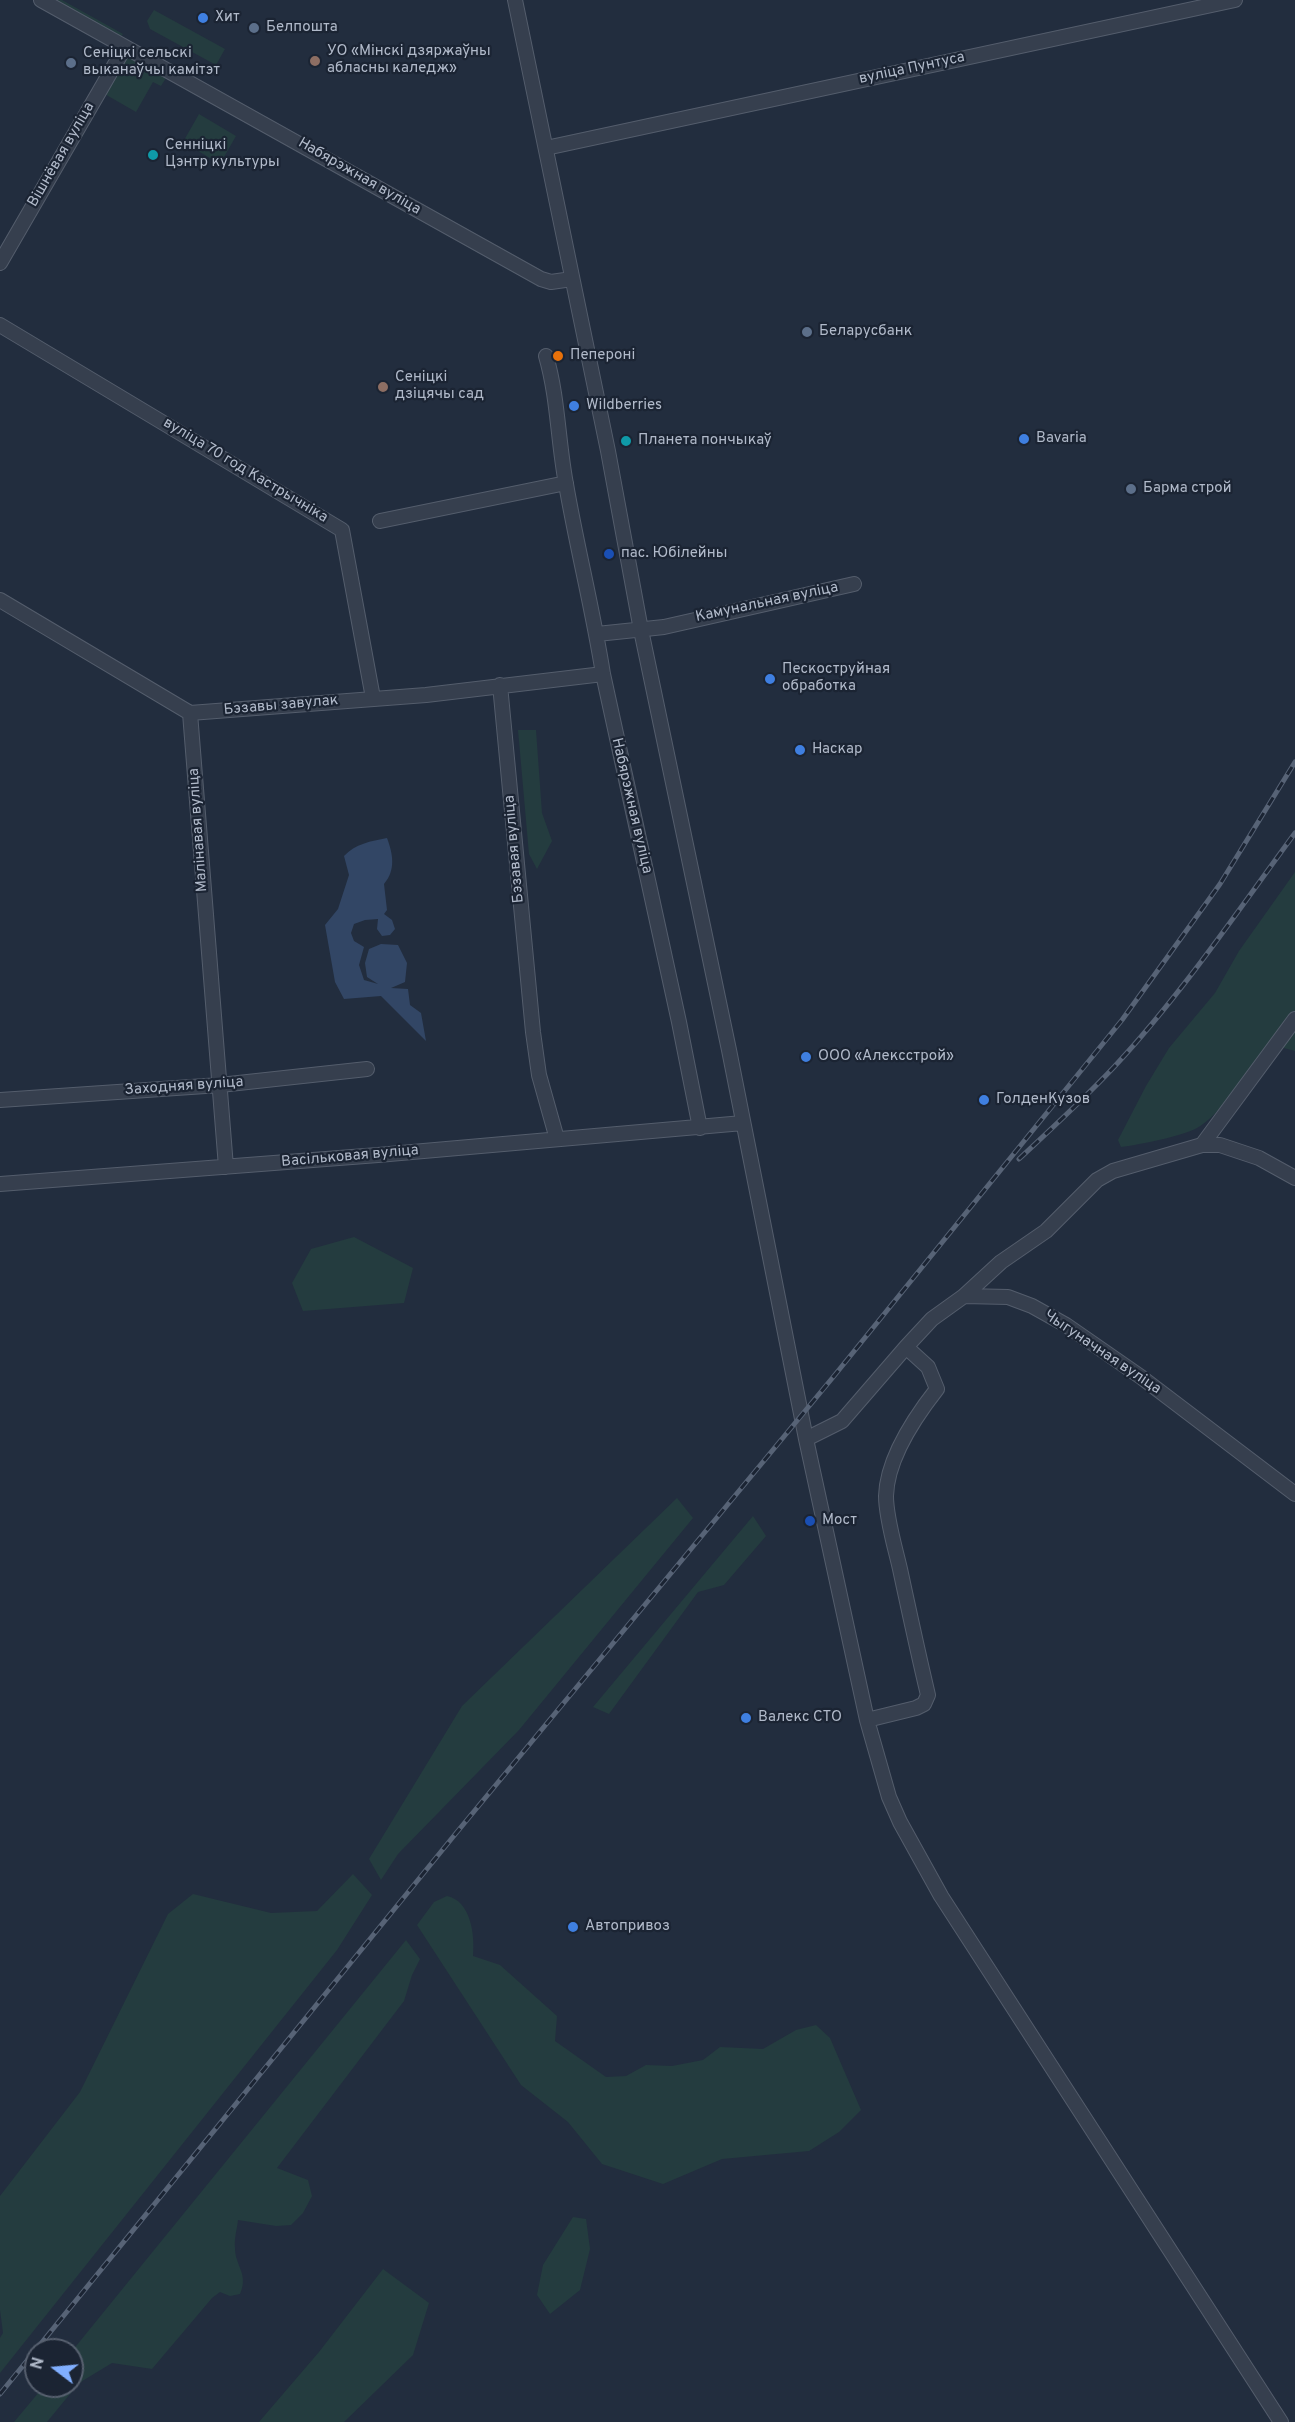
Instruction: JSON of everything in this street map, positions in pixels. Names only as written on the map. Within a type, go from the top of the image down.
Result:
[{"type":"street","name":"Набярэжная вуліца","points":[[41,0],[541,279],[551,282],[572,279]]},
{"type":"street","points":[[515,0],[806,1439],[867,1720],[889,1797],[935,1886],[1281,2422]]},
{"type":"street","name":"вуліца Пунтуса","points":[[546,148],[1235,0]]},
{"type":"street","name":"Вішнёвая вуліца","points":[[0,263],[125,47]]},
{"type":"street","name":"вуліца 70 год Кастрычніка","points":[[0,325],[342,530],[373,698]]},
{"type":"street","name":"Набярэжная вуліца","points":[[546,356],[551,375],[566,483],[603,674],[700,1128]]},
{"type":"street","points":[[380,521],[566,483]]},
{"type":"street","name":"Камунальная вуліца","points":[[597,634],[664,627],[854,584]]},
{"type":"street","points":[[0,600],[190,713]]},
{"type":"street","points":[[373,698],[603,674]]},
{"type":"street","name":"Бэзавая вуліца","points":[[500,685],[533,1032],[539,1075],[557,1138]]},
{"type":"street","name":"Бэзавы завулак","points":[[190,713],[373,698]]},
{"type":"street","name":"Малінавая вуліца","points":[[190,713],[226,1167]]},
{"type":"street","points":[[1202,1145],[1295,1019]]},
{"type":"street","name":"Заходняя вуліца","points":[[0,1101],[220,1085],[367,1069]]},
{"type":"street","name":"Васільковая вуліца","points":[[0,1184],[743,1123]]},
{"type":"street","points":[[806,1439],[842,1421],[932,1319],[964,1296],[1001,1262],[1046,1231],[1097,1180],[1113,1171],[1202,1145],[1220,1145],[1259,1158],[1295,1178]]},
{"type":"street","name":"Чыгуначная вуліца","points":[[964,1296],[1008,1297],[1032,1306],[1066,1325],[1141,1377],[1295,1494]]},
{"type":"street","points":[[867,1720],[916,1708],[924,1704],[928,1695],[886,1497],[893,1466],[907,1433],[937,1389],[928,1367],[906,1347]]},
{"type":"green space","points":[[48,0],[62,0],[123,34],[119,39]]},
{"type":"green space","points":[[154,10],[225,49],[216,65],[150,29],[147,21]]},
{"type":"green space","points":[[124,55],[166,78],[161,86],[153,82],[136,112],[103,93]]},
{"type":"green space","points":[[199,114],[236,136],[220,164],[183,142]]},
{"type":"green space","points":[[518,730],[536,730],[542,813],[552,841],[537,869],[529,854]]},
{"type":"green space","points":[[1295,872],[1295,1051],[1269,1044],[1216,1113],[1197,1128],[1171,1137],[1121,1147],[1118,1140],[1169,1048],[1215,993],[1239,951]]},
{"type":"green space","points":[[354,1237],[413,1268],[404,1303],[303,1311],[292,1283],[311,1249]]},
{"type":"green space","points":[[677,1498],[693,1518],[519,1730],[398,1854],[381,1880],[369,1859],[462,1706]]},
{"type":"green space","points":[[753,1516],[766,1536],[724,1585],[698,1592],[609,1714],[593,1707]]},
{"type":"green space","points":[[353,1874],[372,1895],[337,1950],[28,2338],[24,2338],[24,2343],[0,2373],[0,2338],[3,2333],[0,2310],[0,2196],[80,2092],[168,1914],[193,1894],[271,1913],[317,1911]]},
{"type":"green space","points":[[447,1896],[455,1899],[461,1905],[470,1920],[473,1956],[500,1965],[557,2016],[555,2041],[606,2077],[626,2076],[646,2065],[672,2066],[703,2060],[720,2047],[763,2049],[796,2030],[816,2025],[830,2038],[861,2110],[839,2132],[809,2151],[722,2159],[663,2184],[602,2164],[568,2122],[521,2085],[417,1925],[434,1902]]},
{"type":"green space","points":[[406,1940],[420,1959],[404,2001],[277,2168],[308,2180],[312,2196],[303,2213],[291,2225],[276,2226],[238,2220],[235,2245],[243,2281],[240,2294],[230,2296],[220,2292],[212,2298],[152,2369],[112,2363],[84,2380],[83,2338]]},
{"type":"green space","points":[[573,2217],[586,2219],[590,2249],[580,2290],[550,2314],[537,2295],[543,2265]]},
{"type":"green space","points":[[383,2269],[429,2303],[413,2355],[344,2422],[259,2422],[319,2352]]},
{"type":"green space","points":[[34,2398],[67,2398],[47,2422],[14,2422]]},
{"type":"water","points":[[387,838],[391,850],[392,868],[384,884],[387,910],[384,914],[392,920],[395,929],[390,935],[382,936],[377,929],[378,919],[365,920],[354,924],[351,933],[354,941],[364,947],[359,965],[364,980],[378,984],[367,977],[365,963],[369,949],[381,944],[398,945],[407,963],[405,982],[391,988],[408,989],[410,1005],[421,1013],[426,1041],[381,996],[344,999],[335,982],[325,925],[338,909],[349,875],[344,856],[358,846]]},
{"type":"railway","points":[[0,2394],[457,1832],[834,1376],[1122,1020],[1220,884],[1295,762]]},
{"type":"railway","points":[[1019,1159],[1091,1091],[1139,1040],[1208,953],[1295,833]]},
{"type":"place","name":"Хит","points":[[203,18]]},
{"type":"place","name":"Белпошта","points":[[254,28]]},
{"type":"place","name":"УО «Мінскі дзяржаўны абласны каледж»","points":[[315,61]]},
{"type":"place","name":"Сеніцкі сельскі выканаўчы камітэт","points":[[71,63]]},
{"type":"place","name":"Сенніцкі Цэнтр культуры","points":[[153,155]]},
{"type":"place","name":"Беларусбанк","points":[[807,332]]},
{"type":"place","name":"Пепероні","points":[[558,356]]},
{"type":"place","name":"Сеніцкі дзіцячы сад","points":[[383,387]]},
{"type":"place","name":"Wildberries","points":[[574,406]]},
{"type":"place","name":"Bavaria","points":[[1024,439]]},
{"type":"place","name":"Планета пончыкаў","points":[[626,441]]},
{"type":"place","name":"Барма строй","points":[[1131,489]]},
{"type":"place","name":"пас. Юбілейны","points":[[609,554]]},
{"type":"place","name":"Пескоструйная обработка","points":[[770,679]]},
{"type":"place","name":"Наскар","points":[[800,750]]},
{"type":"place","name":"ООО «Алексстрой»","points":[[806,1057]]},
{"type":"place","name":"ГолденКузов","points":[[984,1100]]},
{"type":"place","name":"Мост","points":[[810,1521]]},
{"type":"place","name":"Валекс СТО","points":[[746,1718]]},
{"type":"place","name":"Автопривоз","points":[[573,1927]]}]
